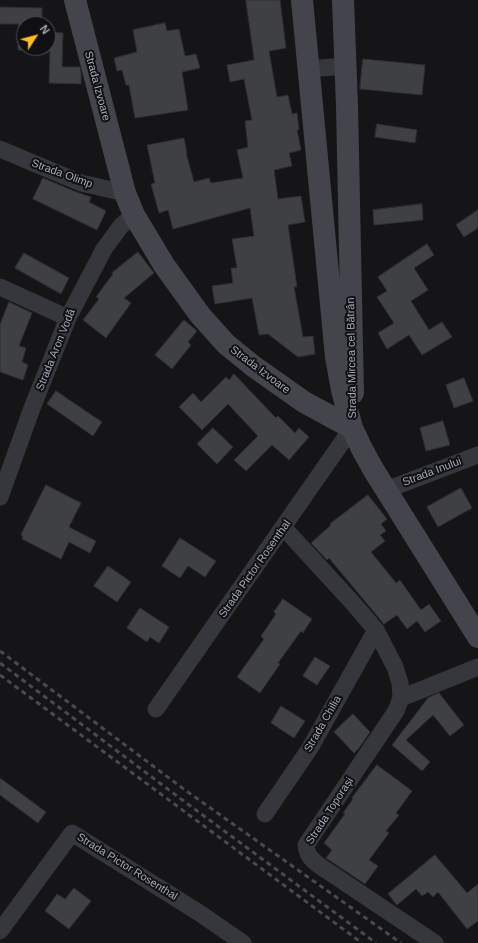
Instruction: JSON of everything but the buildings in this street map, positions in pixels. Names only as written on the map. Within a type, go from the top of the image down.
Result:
[{"type":"street","name":"Strada Izvoare","points":[[75,0],[125,193],[134,215],[164,266],[200,315],[226,344],[253,366],[304,402],[352,428]]},
{"type":"street","name":"Strada Mircea cel Bătrân","points":[[302,0],[336,357],[342,390],[352,428]]},
{"type":"street","name":"Strada Mircea cel Bătrân","points":[[343,0],[353,371],[352,428]]},
{"type":"street","points":[[308,69],[345,66]]},
{"type":"street","name":"Strada Olimp","points":[[0,149],[81,183],[125,193]]},
{"type":"street","name":"Strada Aron Vodă","points":[[0,496],[32,408],[68,318],[104,249],[121,226],[134,215]]},
{"type":"street","points":[[0,287],[68,318]]},
{"type":"street","points":[[352,428],[373,469],[478,637]]},
{"type":"street","name":"Strada Pictor Rosenthal","points":[[156,709],[284,528],[352,428]]},
{"type":"street","name":"Strada Inului","points":[[386,490],[478,454]]},
{"type":"street","points":[[284,528],[376,630],[395,667],[400,683],[401,698],[478,667]]},
{"type":"street","name":"Strada Chilia","points":[[265,814],[310,748],[376,630]]},
{"type":"street","name":"Strada Toporași","points":[[401,698],[396,712],[306,845],[307,853],[310,858],[320,866],[435,943]]},
{"type":"street","name":"Strada Pictor Rosenthal","points":[[0,931],[72,833],[243,943]]},
{"type":"railway","points":[[0,651],[185,790],[401,943]]},
{"type":"railway","points":[[0,663],[376,943]]},
{"type":"railway","points":[[0,675],[362,943]]}]
